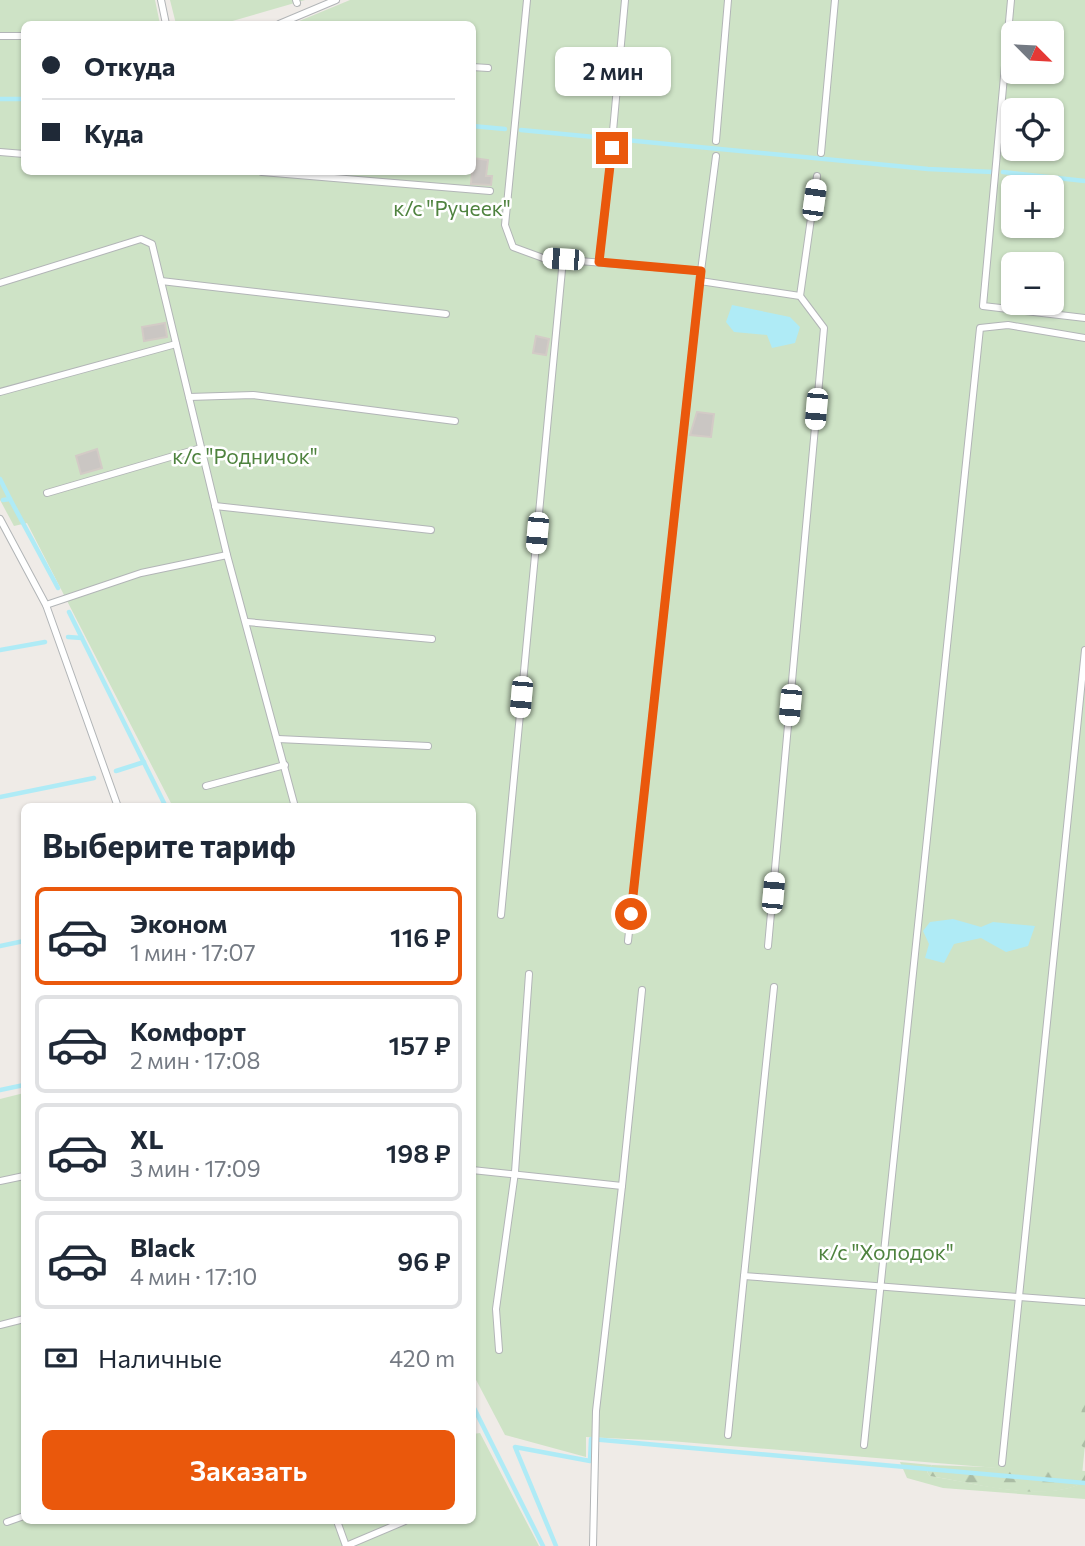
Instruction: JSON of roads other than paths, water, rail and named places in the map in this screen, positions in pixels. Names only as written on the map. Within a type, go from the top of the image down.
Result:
[{"type":"lane","points":[[160,0],[165,21]]},
{"type":"lane","points":[[286,21],[335,0]]},
{"type":"lane","points":[[527,0],[505,225],[513,247],[543,258],[701,271]]},
{"type":"lane","points":[[613,131],[625,0]]},
{"type":"lane","points":[[716,141],[728,0]]},
{"type":"lane","points":[[821,153],[835,0]]},
{"type":"lane","points":[[1011,0],[983,306],[1085,318]]},
{"type":"lane","points":[[0,36],[21,36]]},
{"type":"lane","points":[[476,67],[488,68]]},
{"type":"lane","points":[[599,262],[612,148]]},
{"type":"lane","points":[[0,152],[21,154]]},
{"type":"lane","points":[[628,941],[716,156]]},
{"type":"lane","points":[[298,175],[490,191]]},
{"type":"lane","points":[[800,296],[817,176]]},
{"type":"lane","points":[[0,283],[141,239],[152,244],[227,555],[294,803]]},
{"type":"lane","points":[[500,915],[563,259]]},
{"type":"lane","points":[[161,281],[446,314]]},
{"type":"lane","points":[[700,281],[800,296],[824,328],[768,946]]},
{"type":"lane","points":[[864,1445],[883,1287],[980,328],[1009,325],[1085,338]]},
{"type":"lane","points":[[0,392],[176,344]]},
{"type":"lane","points":[[189,397],[253,395],[454,421]]},
{"type":"lane","points":[[47,492],[201,448]]},
{"type":"lane","points":[[215,506],[431,530]]},
{"type":"lane","points":[[0,519],[46,604],[117,803]]},
{"type":"lane","points":[[46,604],[141,573],[227,555]]},
{"type":"lane","points":[[247,622],[432,639]]},
{"type":"lane","points":[[1002,1463],[1085,650]]},
{"type":"lane","points":[[278,739],[428,746]]},
{"type":"lane","points":[[206,786],[285,765]]},
{"type":"lane","points":[[499,1350],[496,1309],[514,1172],[529,974]]},
{"type":"lane","points":[[728,1434],[775,987]]},
{"type":"lane","points":[[593,1546],[596,1411],[642,990]]},
{"type":"lane","points":[[476,1170],[514,1172],[622,1186]]},
{"type":"lane","points":[[0,1181],[21,1177]]},
{"type":"lane","points":[[744,1276],[1085,1302]]},
{"type":"lane","points":[[0,1325],[21,1320]]},
{"type":"lane","points":[[7,1522],[21,1517]]},
{"type":"lane","points":[[338,1524],[346,1546],[398,1524]]},
{"type":"water","points":[[732,305],[790,317],[800,327],[795,343],[772,348],[767,335],[734,332],[726,322]]},
{"type":"water","points":[[953,919],[981,927],[993,922],[1035,926],[1028,946],[1006,952],[981,938],[954,944],[944,963],[925,958],[929,944],[923,931],[930,922]]},
{"type":"waterway","points":[[0,99],[21,99]]},
{"type":"waterway","points":[[476,126],[505,129]]},
{"type":"waterway","points":[[521,130],[928,169],[993,172]]},
{"type":"waterway","points":[[1003,172],[1085,181]]},
{"type":"waterway","points":[[0,479],[10,499]]},
{"type":"waterway","points":[[3,500],[10,499],[58,588]]},
{"type":"waterway","points":[[69,612],[164,803]]},
{"type":"waterway","points":[[68,637],[82,638]]},
{"type":"waterway","points":[[0,650],[45,642]]},
{"type":"waterway","points":[[116,771],[144,762]]},
{"type":"waterway","points":[[0,797],[94,778]]},
{"type":"waterway","points":[[0,946],[21,942]]},
{"type":"waterway","points":[[0,1090],[21,1086]]},
{"type":"waterway","points":[[476,1412],[543,1546]]},
{"type":"waterway","points":[[556,1546],[515,1447],[590,1461],[591,1439],[1085,1483]]},
{"type":"park label","name":"к/с \"Ручеек\"","points":[[452,209]]},
{"type":"park label","name":"к/с \"Родничок\"","points":[[245,457]]},
{"type":"park label","name":"к/с \"Холодок\"","points":[[886,1253]]}]
